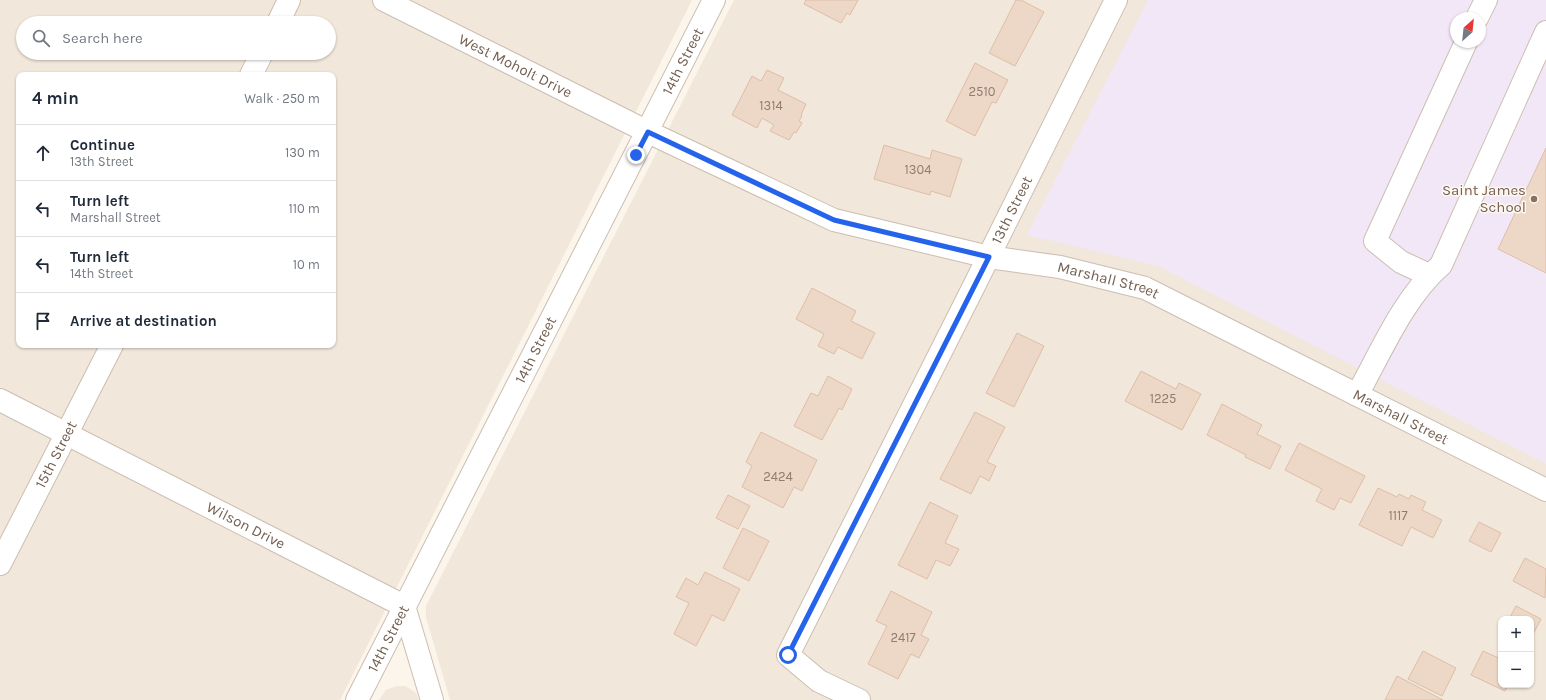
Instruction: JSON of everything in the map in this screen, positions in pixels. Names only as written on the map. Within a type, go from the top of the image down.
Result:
[{"type":"street","points":[[281,16],[289,0]]},
{"type":"street","name":"West Moholt Drive","points":[[384,0],[648,132]]},
{"type":"street","name":"14th Street","points":[[357,700],[714,0]]},
{"type":"street","name":"13th Street","points":[[859,700],[819,681],[788,655],[989,257],[1116,0]]},
{"type":"street","points":[[1481,12],[1486,0]]},
{"type":"street","points":[[1357,395],[1389,334],[1429,275],[1441,264],[1546,32]]},
{"type":"street","points":[[1429,275],[1400,262],[1375,241],[1463,48]]},
{"type":"street","points":[[252,72],[258,60]]},
{"type":"street","name":"Marshall Street","points":[[648,132],[834,220],[989,257],[1060,267],[1146,288],[1546,490]]},
{"type":"street","name":"15th Street","points":[[0,564],[110,348]]},
{"type":"street","name":"Wilson Drive","points":[[0,400],[404,606]]},
{"type":"street","points":[[404,606],[432,700]]},
{"type":"shaded area","points":[[0,0],[692,0],[340,700],[0,700]]},
{"type":"shaded area","points":[[734,0],[1546,0],[1546,700],[450,700],[426,617],[426,606]]},
{"type":"shaded area","points":[[1148,0],[1546,0],[1546,464],[1158,266],[1027,235]]},
{"type":"shaded area","points":[[397,686],[405,686],[416,693],[419,700],[379,700],[386,690]]},
{"type":"building","points":[[806,0],[858,0],[850,15],[847,13],[841,23],[804,4]]},
{"type":"building","points":[[1016,0],[1021,0],[1044,12],[1015,66],[989,53]]},
{"type":"building","points":[[975,63],[1008,80],[996,103],[992,102],[975,136],[946,121]]},
{"type":"building","points":[[767,70],[784,78],[778,90],[806,104],[799,121],[802,123],[796,133],[794,132],[789,140],[770,131],[774,125],[762,118],[757,128],[732,115],[752,76],[761,81]]},
{"type":"building","points":[[884,145],[930,159],[932,150],[962,159],[950,197],[931,191],[930,195],[874,179]]},
{"type":"building","name":"Saint James School","points":[[1546,148],[1546,273],[1498,249]]},
{"type":"building","points":[[812,288],[856,311],[851,321],[875,333],[862,359],[838,347],[834,354],[818,346],[824,334],[796,319]]},
{"type":"building","points":[[1017,333],[1044,346],[1014,407],[986,393]]},
{"type":"building","points":[[1141,371],[1176,389],[1179,383],[1201,394],[1182,430],[1125,401]]},
{"type":"building","points":[[828,376],[852,389],[842,410],[839,408],[822,440],[794,426],[811,393],[818,396]]},
{"type":"building","points":[[1222,404],[1262,425],[1257,434],[1281,446],[1270,469],[1245,457],[1246,455],[1207,435]]},
{"type":"building","points":[[975,412],[1005,427],[987,462],[996,466],[989,481],[980,476],[971,494],[940,479]]},
{"type":"building","points":[[761,432],[817,460],[802,491],[794,487],[783,508],[742,487],[752,466],[746,462]]},
{"type":"building","points":[[1299,443],[1365,476],[1351,503],[1340,498],[1334,510],[1316,501],[1322,489],[1285,470]]},
{"type":"building","points":[[1378,488],[1397,497],[1399,494],[1409,499],[1411,495],[1426,502],[1422,510],[1442,520],[1433,538],[1411,527],[1402,546],[1359,525]]},
{"type":"building","points":[[728,495],[750,506],[738,529],[716,518]]},
{"type":"building","points":[[930,502],[958,516],[945,543],[959,549],[950,566],[936,560],[927,579],[898,565]]},
{"type":"building","points":[[1479,522],[1501,533],[1491,552],[1469,541]]},
{"type":"building","points":[[743,528],[769,541],[749,581],[723,568]]},
{"type":"building","points":[[1525,558],[1546,569],[1545,598],[1513,581]]},
{"type":"building","points":[[705,572],[740,589],[724,621],[712,615],[696,646],[674,634],[689,603],[676,597],[686,578],[698,585]]},
{"type":"building","points":[[891,591],[932,612],[921,635],[929,639],[919,658],[911,654],[898,679],[868,664],[887,626],[876,621]]},
{"type":"building","points":[[1516,606],[1541,619],[1534,632],[1534,616],[1511,616]]},
{"type":"building","points":[[1423,651],[1456,668],[1442,696],[1408,679]]},
{"type":"building","points":[[1483,651],[1498,658],[1498,688],[1471,675]]},
{"type":"building","points":[[1397,676],[1443,700],[1385,700]]},
{"type":"building","points":[[1499,688],[1506,688],[1505,691]]},
{"type":"place","name":"Saint James School","points":[[1534,199]]},
{"type":"route","points":[[636,155],[648,132],[834,220],[989,257],[788,655]]}]
